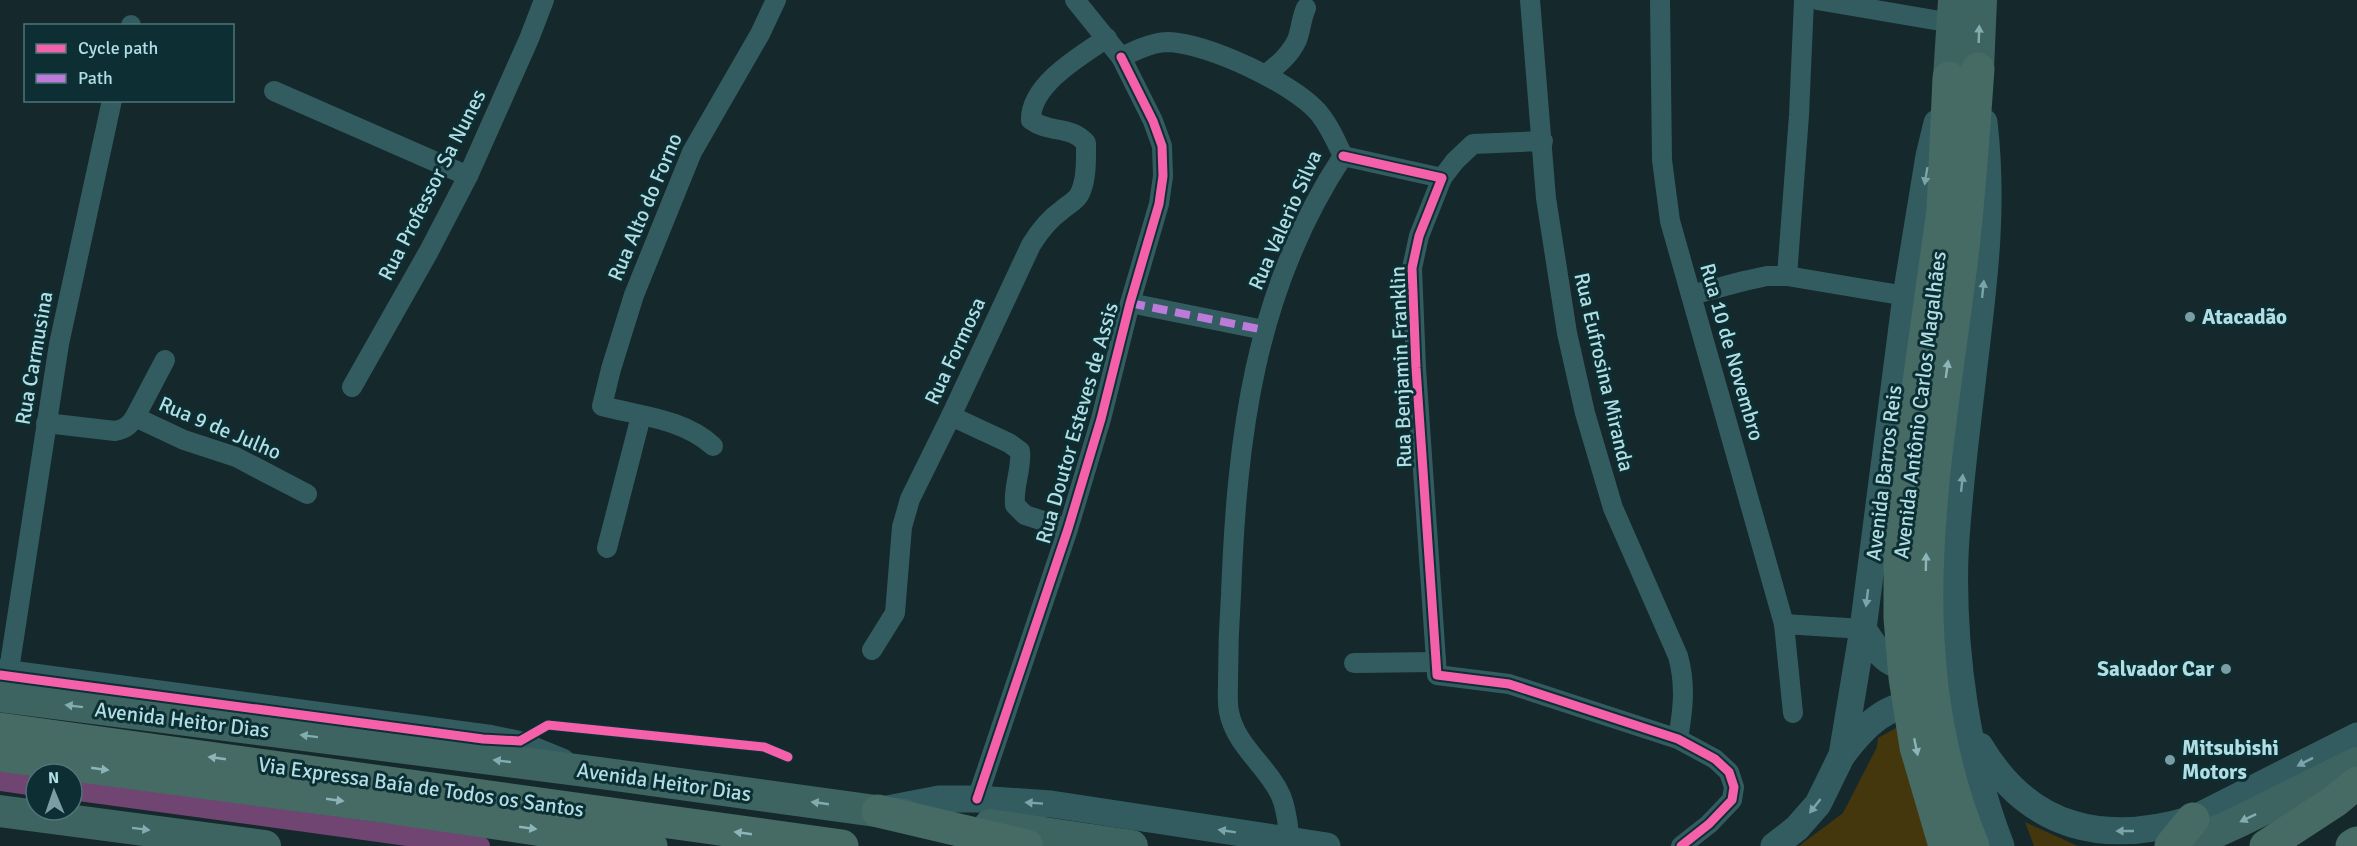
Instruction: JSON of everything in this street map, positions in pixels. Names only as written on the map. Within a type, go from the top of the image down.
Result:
[{"type":"highway","name":"Avenida Barros Reis","points":[[1955,211],[1963,73]]},
{"type":"highway","name":"Avenida Antônio Carlos Magalhães","points":[[1945,846],[1916,747],[1905,678],[1900,618],[1900,557],[1911,446],[1955,211]]},
{"type":"highway","name":"Avenida Antônio Carlos Magalhães","points":[[1955,211],[1930,500],[1926,559],[1926,620],[1931,679],[1942,742],[1955,792],[1973,846]]},
{"type":"highway","name":"Via Expressa Baía de Todos os Santos","points":[[0,729],[842,846]]},
{"type":"highway","name":"Via Expressa Baía de Todos os Santos","points":[[0,755],[369,804],[651,846]]},
{"type":"highway","points":[[2266,846],[2335,801],[2357,783]]},
{"type":"highway","points":[[878,811],[1026,840]]},
{"type":"highway","points":[[2171,846],[2189,833]]},
{"type":"highway","points":[[2352,846],[2357,843]]},
{"type":"main road","name":"Avenida Barros Reis","points":[[1774,846],[1797,828],[1818,804],[1842,755],[1863,630],[1906,296],[1929,156],[1963,73],[1981,0]]},
{"type":"main road","name":"Avenida Barros Reis","points":[[1953,12],[1963,73],[1990,192],[1988,248],[1955,555],[1957,641],[1970,729],[1984,794],[2001,846]]},
{"type":"main road","points":[[1863,630],[1878,652],[1888,661],[1900,666],[1928,666],[1957,641]]},
{"type":"main road","name":"Avenida Heitor Dias","points":[[3,683],[600,773],[878,811],[939,799],[1051,804],[1327,846]]},
{"type":"main road","points":[[1842,755],[1873,719],[1887,711],[1920,703],[1934,704],[1950,712],[1970,729],[1996,772],[2027,803],[2053,817],[2083,827],[2119,832],[2168,827],[2189,833],[2238,822],[2357,763]]},
{"type":"main road","points":[[2189,833],[2357,736]]},
{"type":"main road","points":[[0,811],[265,846]]},
{"type":"main road","points":[[1026,840],[1132,846]]},
{"type":"street","name":"Rua Professor Sa Nunes","points":[[352,387],[429,251],[468,176],[544,0]]},
{"type":"street","name":"Rua Alto do Forno","points":[[713,447],[701,435],[665,420],[602,406],[634,295],[692,152],[760,34],[776,0]]},
{"type":"street","points":[[1075,0],[1121,57]]},
{"type":"street","name":"Rua Eufrosina Miranda","points":[[1530,0],[1546,198],[1567,333],[1585,413],[1613,508],[1678,656],[1683,673],[1683,710],[1678,739]]},
{"type":"street","name":"Rua 10 de Novembro","points":[[1660,0],[1662,160],[1670,221],[1784,624],[1793,713]]},
{"type":"street","points":[[1788,276],[1799,125],[1804,0]]},
{"type":"street","points":[[1817,0],[1953,12]]},
{"type":"street","points":[[1265,75],[1285,59],[1297,39],[1300,21],[1306,8]]},
{"type":"street","name":"Rua Formosa","points":[[872,650],[895,613],[902,527],[910,499],[1037,235],[1062,209],[1073,203],[1082,186],[1086,143],[1079,135],[1040,127],[1031,120],[1031,109],[1035,99],[1054,77],[1107,38]]},
{"type":"street","name":"Rua Valerio Silva","points":[[1121,57],[1145,46],[1170,42],[1232,59],[1265,75],[1316,110],[1343,156],[1321,190],[1281,279],[1264,330],[1247,402],[1238,471],[1231,571],[1229,710],[1232,724],[1240,740],[1281,795],[1290,841]]},
{"type":"street","name":"Rua Doutor Esteves de Assis","points":[[977,799],[1068,529],[1101,419],[1130,303],[1159,204],[1162,146],[1153,121],[1121,57]]},
{"type":"street","points":[[274,91],[468,176]]},
{"type":"street","name":"Rua Carmusina","points":[[3,683],[60,344],[112,102]]},
{"type":"street","name":"Rua Benjamin Franklin","points":[[1436,662],[1416,368],[1412,268],[1419,236],[1443,178],[1455,161],[1473,144],[1543,141]]},
{"type":"street","points":[[1343,156],[1443,178]]},
{"type":"street","points":[[1691,295],[1767,276],[1788,276],[1906,296]]},
{"type":"street","points":[[1130,303],[1264,330]]},
{"type":"street","points":[[135,417],[165,360]]},
{"type":"street","points":[[607,548],[641,416]]},
{"type":"street","points":[[951,416],[1009,443],[1020,451],[1021,462],[1015,491],[1015,505],[1025,515],[1068,529]]},
{"type":"street","name":"Rua 9 de Julho","points":[[46,423],[115,431],[130,425],[135,417],[184,440],[228,454],[307,494]]},
{"type":"street","points":[[1784,624],[1863,630]]},
{"type":"street","points":[[1354,663],[1436,662],[1437,675],[1509,684],[1678,739],[1715,759],[1729,772],[1734,787],[1732,800],[1726,808],[1681,846]]},
{"type":"shaded area","points":[[1905,723],[2001,846],[1799,846],[1843,813],[1877,747],[1878,738]]},
{"type":"shaded area","points":[[2025,822],[2078,846],[2034,846]]},
{"type":"waterway","points":[[0,781],[24,784]]},
{"type":"waterway","points":[[84,792],[480,846]]},
{"type":"marked path","points":[[1130,303],[1264,330]]},
{"type":"cycle path","points":[[977,799],[1068,529],[1101,419],[1130,303],[1159,204],[1163,176],[1162,146],[1153,121],[1121,57]]},
{"type":"cycle path","points":[[1343,156],[1442,178],[1419,236],[1412,268],[1416,368],[1437,675],[1509,684],[1678,739],[1715,759],[1729,772],[1734,787],[1732,800],[1709,824],[1681,846]]},
{"type":"cycle path","points":[[0,675],[483,739],[520,741],[548,725],[764,747],[788,757]]},
{"type":"place","name":"Atacadão","points":[[2190,317]]},
{"type":"place","name":"Salvador Car","points":[[2226,669]]},
{"type":"place","name":"Mitsubishi Motors","points":[[2170,760]]}]
